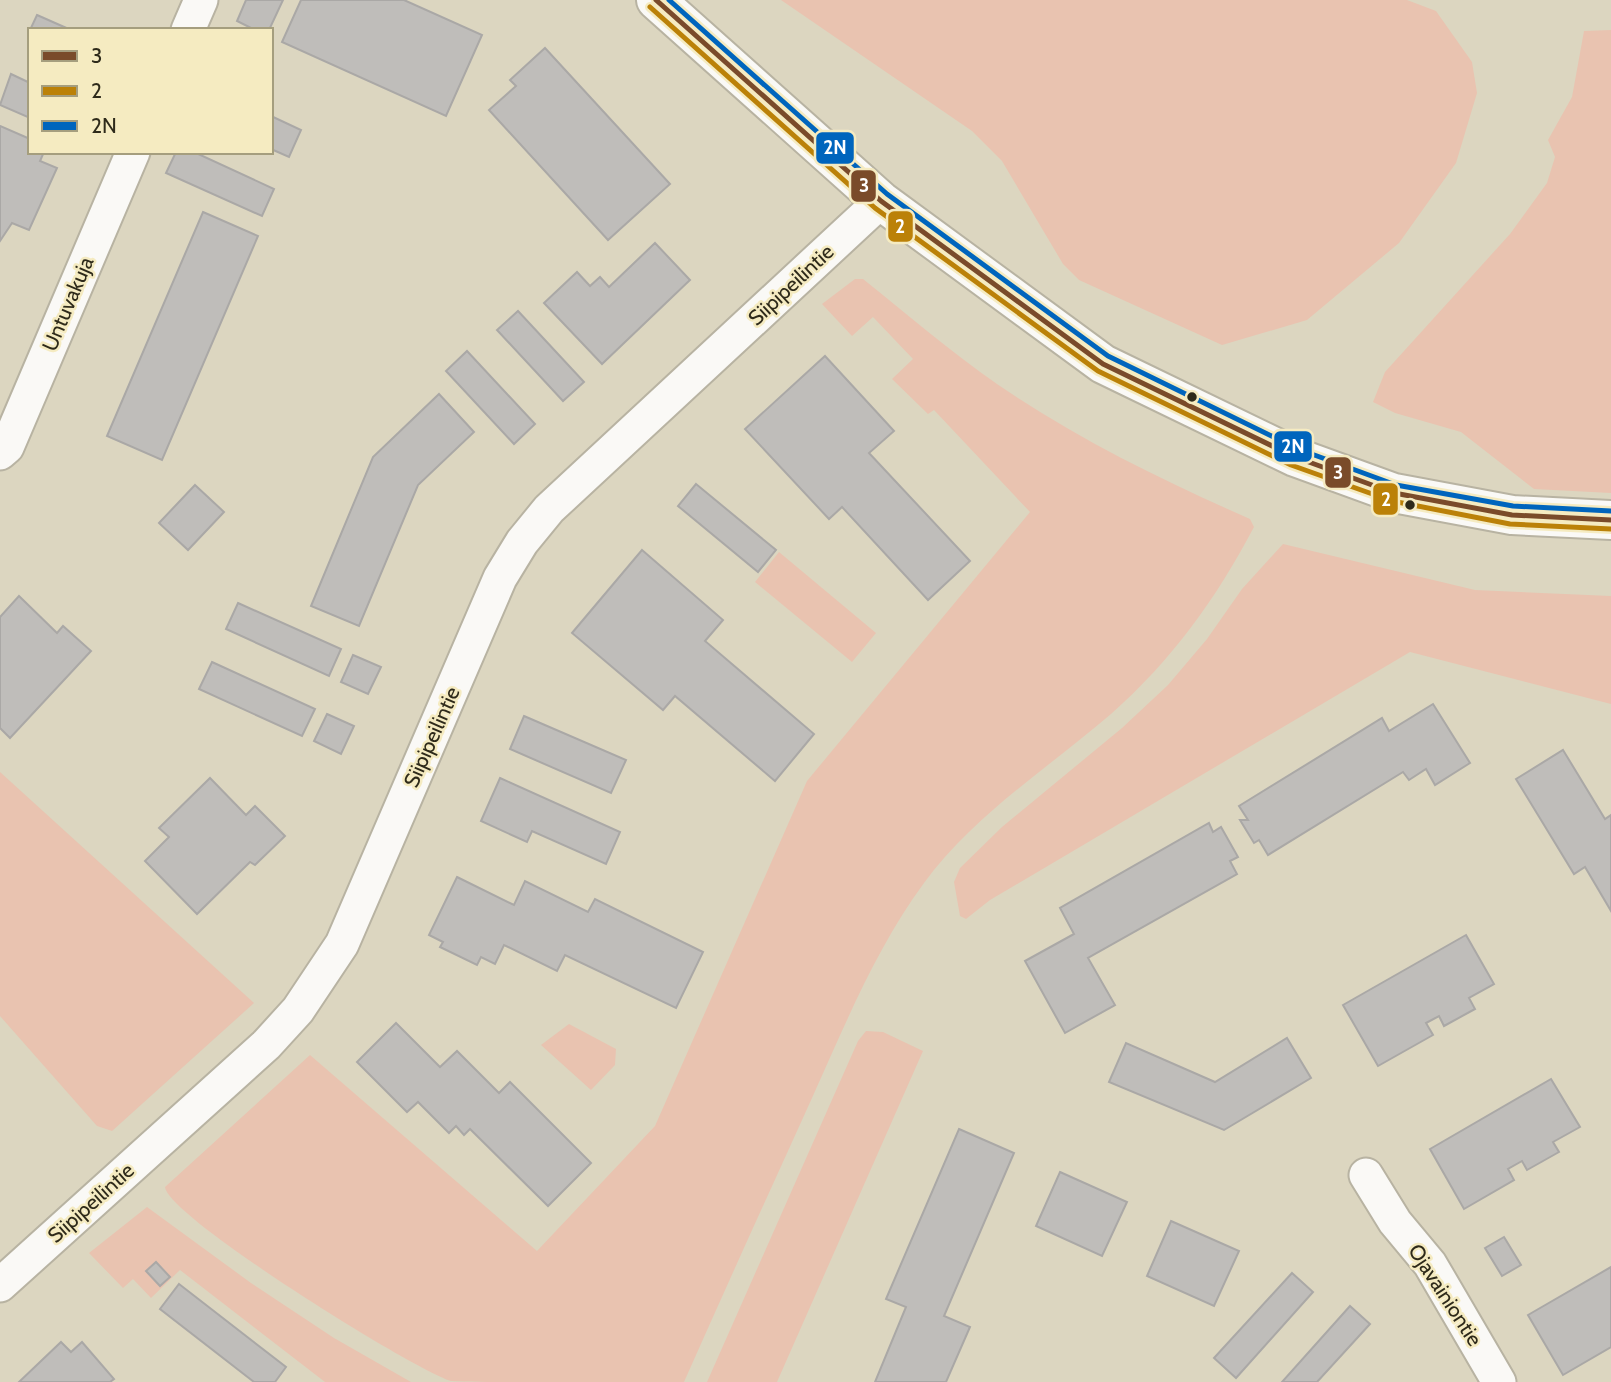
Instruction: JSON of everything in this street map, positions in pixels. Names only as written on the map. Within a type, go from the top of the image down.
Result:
[{"type":"street","points":[[189,28],[201,0]]},
{"type":"street","points":[[656,0],[881,201],[1103,364],[1295,457],[1394,493],[1512,515],[1611,520]]},
{"type":"street","name":"Untuvakuja","points":[[0,453],[7,447],[132,154]]},
{"type":"street","name":"Siipipeilintie","points":[[0,1285],[266,1045],[298,1010],[342,944],[500,578],[522,542],[549,509],[881,201]]},
{"type":"street","name":"Ojavainiontie","points":[[1366,1175],[1395,1222],[1430,1264],[1499,1382]]},
{"type":"shaded area","points":[[781,0],[1407,0],[1436,11],[1472,62],[1477,93],[1456,163],[1399,243],[1307,320],[1222,345],[1079,280],[1063,264],[1002,161],[972,131]]},
{"type":"shaded area","points":[[1611,30],[1611,493],[1534,489],[1461,432],[1395,413],[1373,402],[1385,372],[1510,234],[1547,183],[1555,157],[1548,140],[1572,97],[1584,31]]},
{"type":"shaded area","points":[[855,279],[863,279],[963,359],[1027,404],[1120,458],[1250,519],[1254,527],[1208,604],[1154,672],[1111,714],[1013,793],[966,835],[944,858],[907,908],[876,960],[849,1015],[684,1382],[451,1381],[390,1350],[294,1291],[205,1228],[177,1203],[165,1187],[310,1055],[537,1251],[655,1126],[807,781],[1030,512],[934,410],[928,414],[892,379],[913,359],[873,317],[852,336],[822,304]]},
{"type":"shaded area","points":[[1283,544],[1475,590],[1611,596],[1611,704],[1410,652],[990,900],[966,919],[960,916],[954,882],[960,868],[1002,827],[1122,728],[1168,685],[1207,639],[1242,589]]},
{"type":"shaded area","points":[[779,552],[876,633],[852,662],[755,582]]},
{"type":"shaded area","points":[[0,772],[254,1003],[112,1131],[97,1126],[0,1016]]},
{"type":"shaded area","points":[[569,1024],[616,1049],[615,1065],[591,1090],[541,1045]]},
{"type":"shaded area","points":[[866,1031],[883,1032],[923,1051],[777,1382],[707,1382],[858,1041]]},
{"type":"shaded area","points":[[147,1207],[251,1283],[334,1338],[411,1382],[325,1382],[180,1270],[151,1298],[133,1279],[123,1288],[89,1253]]},
{"type":"building","points":[[246,0],[283,0],[270,28],[251,28],[237,21]]},
{"type":"building","points":[[301,0],[404,0],[482,35],[446,116],[282,42]]},
{"type":"building","points":[[37,15],[66,28],[31,28]]},
{"type":"building","points":[[545,48],[670,184],[608,240],[489,110],[516,86],[510,80]]},
{"type":"building","points":[[11,74],[28,82],[28,117],[0,105]]},
{"type":"building","points":[[273,117],[301,130],[289,157],[273,150]]},
{"type":"building","points":[[0,126],[28,138],[28,154],[43,154],[40,161],[57,168],[29,230],[12,223],[0,241]]},
{"type":"building","points":[[175,154],[198,154],[274,189],[262,216],[166,173]]},
{"type":"building","points":[[203,212],[258,236],[162,460],[107,436]]},
{"type":"building","points":[[655,243],[690,280],[602,364],[544,303],[577,272],[590,286],[600,277],[609,287]]},
{"type":"building","points":[[518,311],[584,382],[563,401],[497,330]]},
{"type":"building","points":[[467,351],[535,424],[514,444],[446,371]]},
{"type":"building","points":[[825,356],[894,431],[869,453],[970,561],[928,600],[842,507],[829,519],[745,429]]},
{"type":"building","points":[[439,394],[474,432],[418,485],[359,626],[311,606],[373,457]]},
{"type":"building","points":[[696,484],[776,550],[758,572],[678,506]]},
{"type":"building","points":[[195,485],[224,512],[188,550],[159,523]]},
{"type":"building","points":[[642,550],[723,620],[705,641],[814,734],[775,781],[675,696],[663,710],[572,633]]},
{"type":"building","points":[[19,596],[57,633],[63,626],[91,651],[10,738],[0,728],[0,617]]},
{"type":"building","points":[[238,603],[341,649],[329,676],[226,629]]},
{"type":"building","points":[[353,655],[381,667],[368,694],[341,682]]},
{"type":"building","points":[[212,662],[315,709],[302,736],[199,689]]},
{"type":"building","points":[[1433,704],[1470,763],[1435,785],[1426,769],[1409,780],[1403,772],[1268,855],[1259,840],[1254,843],[1240,820],[1248,820],[1239,806],[1382,718],[1389,731]]},
{"type":"building","points":[[327,714],[354,726],[341,754],[314,741]]},
{"type":"building","points":[[524,716],[626,760],[611,793],[510,749]]},
{"type":"building","points":[[1563,750],[1605,819],[1611,815],[1611,911],[1585,867],[1574,874],[1516,779]]},
{"type":"building","points":[[210,778],[246,815],[255,806],[285,836],[255,865],[250,862],[197,914],[145,861],[169,837],[159,828]]},
{"type":"building","points":[[500,778],[620,832],[606,864],[532,831],[527,842],[481,821]]},
{"type":"building","points":[[1209,823],[1213,832],[1221,827],[1238,857],[1230,861],[1237,874],[1088,958],[1115,1005],[1065,1033],[1025,961],[1074,934],[1060,908]]},
{"type":"building","points":[[457,877],[514,905],[525,881],[588,912],[595,899],[703,952],[676,1008],[565,955],[557,971],[504,945],[495,964],[481,957],[477,965],[440,947],[443,942],[429,935]]},
{"type":"building","points":[[1466,935],[1494,984],[1469,998],[1475,1009],[1444,1026],[1439,1016],[1426,1023],[1433,1035],[1378,1066],[1343,1005]]},
{"type":"building","points":[[396,1023],[440,1067],[457,1051],[499,1093],[510,1082],[591,1163],[548,1206],[470,1129],[464,1135],[456,1126],[449,1133],[418,1102],[407,1112],[357,1062]]},
{"type":"building","points":[[1287,1038],[1311,1078],[1224,1130],[1109,1082],[1126,1043],[1215,1082]]},
{"type":"building","points":[[1551,1079],[1580,1127],[1553,1142],[1559,1152],[1527,1170],[1522,1161],[1508,1169],[1514,1180],[1464,1209],[1430,1149]]},
{"type":"building","points":[[959,1129],[1014,1153],[944,1316],[970,1327],[946,1382],[875,1382],[906,1307],[886,1299]]},
{"type":"building","points":[[1060,1172],[1127,1202],[1102,1256],[1036,1226]]},
{"type":"building","points":[[1171,1221],[1239,1251],[1214,1306],[1147,1276]]},
{"type":"building","points":[[1504,1237],[1521,1265],[1502,1276],[1485,1248]]},
{"type":"building","points":[[156,1262],[170,1277],[160,1286],[146,1271]]},
{"type":"building","points":[[1611,1267],[1611,1347],[1563,1375],[1528,1315]]},
{"type":"building","points":[[1292,1273],[1313,1292],[1236,1378],[1214,1358]]},
{"type":"building","points":[[179,1284],[286,1367],[275,1382],[254,1382],[160,1309]]},
{"type":"building","points":[[1350,1306],[1370,1324],[1317,1382],[1282,1382]]},
{"type":"building","points":[[61,1342],[71,1352],[82,1342],[114,1379],[110,1382],[19,1382]]},
{"type":"transit line","name":"3","points":[[656,0],[881,201],[1103,364],[1295,457],[1394,493],[1512,515],[1611,520]]},
{"type":"transit line","name":"2N","points":[[669,0],[887,194],[1108,356],[1298,449],[1396,485],[1513,506],[1611,511]]},
{"type":"transit line","name":"2","points":[[650,7],[875,208],[1098,371],[1291,465],[1392,501],[1510,524],[1611,529]]}]
